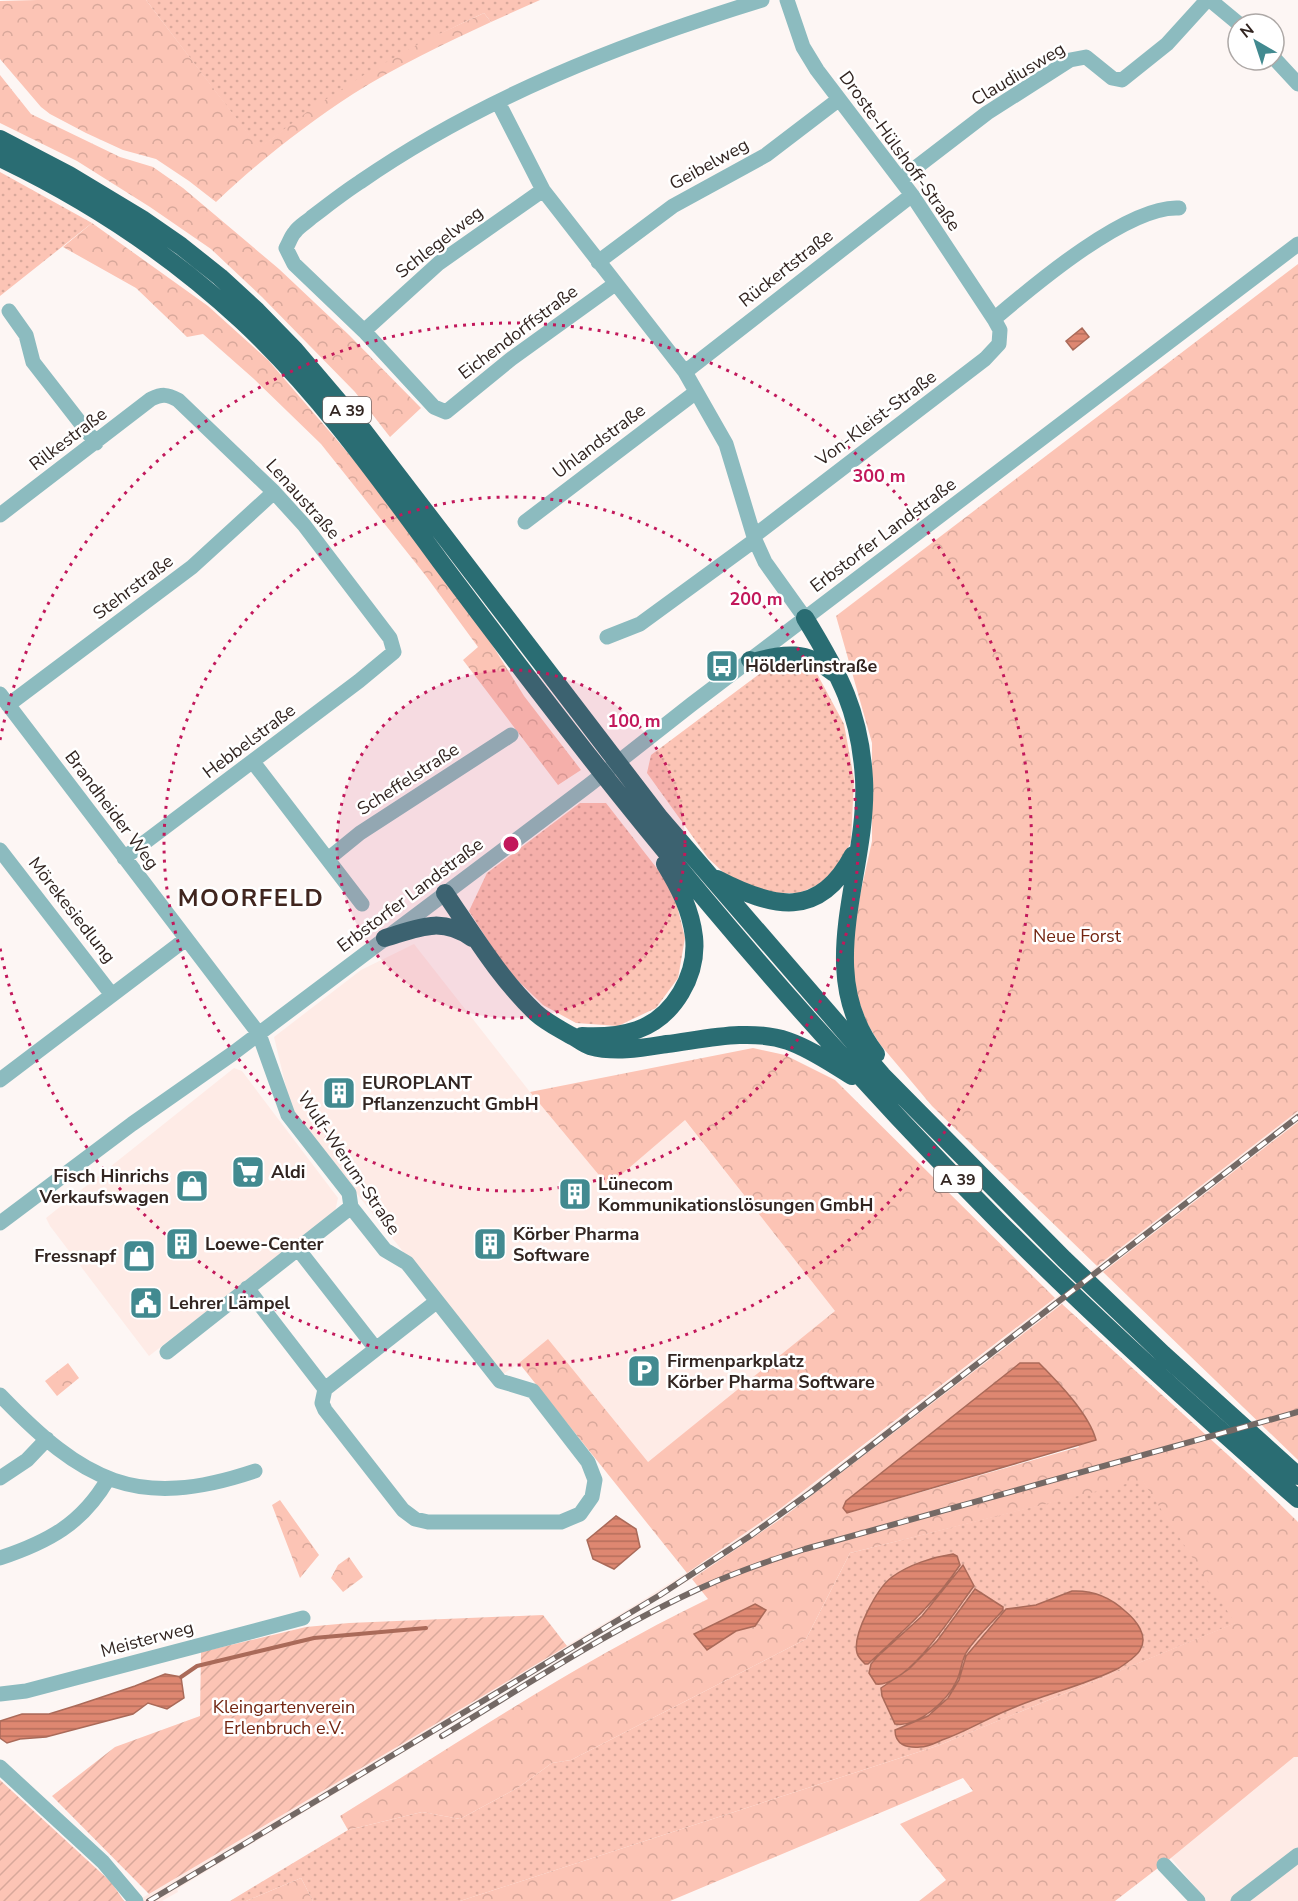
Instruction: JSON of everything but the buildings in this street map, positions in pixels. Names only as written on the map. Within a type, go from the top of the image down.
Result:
[{"type":"highway","name":"A 39","points":[[0,139],[69,174],[142,219],[204,265],[257,310],[295,350],[363,430],[660,818],[882,1075],[1064,1259],[1298,1476]]},
{"type":"highway","name":"A 39","points":[[0,159],[81,202],[170,260],[244,323],[282,361],[375,472],[505,648],[647,830],[869,1086],[1049,1271],[1298,1499]]},
{"type":"highway","points":[[805,618],[840,678],[858,730],[862,756],[864,807],[861,841],[844,951],[850,1000],[859,1026],[872,1049],[922,1116]]},
{"type":"highway","points":[[750,660],[752,662],[785,655],[799,655],[822,663],[840,678]]},
{"type":"highway","points":[[570,1035],[596,1037],[620,1035],[640,1029],[661,1016],[676,1001],[687,981],[694,949],[689,915],[680,889],[646,832],[647,830]]},
{"type":"highway","points":[[708,874],[757,898],[777,903],[802,902],[825,892],[843,874],[861,841]]},
{"type":"highway","points":[[445,893],[508,981],[537,1014],[588,1046],[610,1049],[636,1048],[730,1036],[760,1035],[787,1041],[811,1051],[869,1086]]},
{"type":"highway","points":[[385,938],[425,926],[440,925],[462,930],[479,942]]},
{"type":"street","points":[[364,331],[294,264],[286,248],[295,232],[336,198],[390,161],[498,102],[649,38],[762,0]]},
{"type":"street","name":"Droste-Hülshoff-Straße","points":[[788,0],[803,47],[838,100],[901,179],[993,319]]},
{"type":"street","points":[[1208,0],[1226,14]]},
{"type":"street","name":"Claudiusweg","points":[[901,179],[987,113],[1070,60],[1086,57],[1112,78],[1122,80],[1167,44],[1208,0]]},
{"type":"street","points":[[1286,71],[1298,84]]},
{"type":"street","name":"Geibelweg","points":[[598,262],[673,206],[766,155],[838,100]]},
{"type":"street","points":[[498,102],[543,190],[684,372],[696,392],[726,444],[754,538],[765,562],[805,618]]},
{"type":"street","name":"Schlegelweg","points":[[364,331],[439,263],[543,190]]},
{"type":"street","name":"Rückertstraße","points":[[684,372],[912,195]]},
{"type":"street","points":[[993,319],[1100,239],[1134,219],[1167,207],[1179,208]]},
{"type":"street","name":"Erbstorfer Landstraße","points":[[0,1223],[132,1124],[259,1034],[1298,244]]},
{"type":"street","name":"Eichendorffstraße","points":[[364,331],[435,407],[446,412],[511,359],[615,284]]},
{"type":"street","points":[[9,311],[26,335],[33,362],[96,443]]},
{"type":"street","name":"Von-Kleist-Straße","points":[[754,538],[985,359],[999,344],[1000,330],[993,319]]},
{"type":"street","name":"Uhlandstraße","points":[[525,522],[696,392]]},
{"type":"street","name":"Rilkestraße","points":[[0,515],[151,399],[161,395]]},
{"type":"street","name":"Lenaustraße","points":[[161,395],[169,395],[178,400],[274,492],[304,525],[360,595],[390,638],[394,652]]},
{"type":"street","name":"Stehrstraße","points":[[4,700],[192,567],[274,492]]},
{"type":"street","points":[[607,637],[640,624],[754,538]]},
{"type":"street","name":"Hebbelstraße","points":[[124,858],[253,762],[394,652]]},
{"type":"street","name":"Brandheider Weg","points":[[4,700],[259,1034]]},
{"type":"street","name":"Scheffelstraße","points":[[328,859],[360,833],[511,735]]},
{"type":"street","points":[[253,762],[362,904]]},
{"type":"street","name":"Mörekesiedlung","points":[[0,850],[112,995]]},
{"type":"street","points":[[0,1080],[186,939]]},
{"type":"street","name":"Wulf-Werum-Straße","points":[[259,1034],[284,1108],[297,1128],[349,1193],[351,1207],[385,1250],[406,1263],[500,1381],[533,1391],[588,1462],[595,1480],[592,1497],[580,1514],[561,1522],[428,1522],[415,1519],[403,1510],[325,1410],[322,1403],[325,1389]]},
{"type":"street","points":[[167,1352],[351,1207]]},
{"type":"street","points":[[298,1249],[376,1349]]},
{"type":"street","points":[[247,1288],[325,1389],[436,1302]]},
{"type":"street","points":[[0,1395],[47,1439],[75,1461],[108,1479],[154,1489],[188,1489],[255,1472]]},
{"type":"street","points":[[0,1478],[27,1460],[47,1439]]},
{"type":"street","points":[[0,1558],[52,1537],[69,1526],[86,1510],[108,1479]]},
{"type":"street","name":"Meisterweg","points":[[0,1694],[35,1688],[303,1618]]},
{"type":"street","points":[[0,1767],[103,1862],[136,1901]]},
{"type":"street","points":[[1238,1901],[1298,1855]]},
{"type":"street","points":[[1164,1864],[1198,1901]]},
{"type":"shaded area","points":[[1082,328],[1089,337],[1073,350],[1066,341]]},
{"type":"shaded area","points":[[414,944],[530,1092],[608,1186],[684,1119],[836,1312],[618,1486],[519,1363],[502,1375],[291,1108],[274,1037],[361,970]]},
{"type":"shaded area","points":[[234,1068],[242,1071],[338,1198],[335,1212],[149,1356],[46,1218]]},
{"type":"shaded area","points":[[1298,1111],[1298,1122],[845,1471],[721,1561],[177,1889],[178,1892],[162,1901],[137,1901],[635,1605],[716,1554],[840,1464]]},
{"type":"shaded area","points":[[1020,1363],[1039,1363],[1047,1371],[1080,1409],[1096,1440],[847,1513],[843,1508],[846,1501]]},
{"type":"shaded area","points":[[616,1516],[636,1529],[640,1547],[614,1569],[593,1559],[587,1540]]},
{"type":"shaded area","points":[[953,1554],[957,1556],[960,1565],[950,1579],[905,1629],[868,1664],[865,1664],[857,1653],[856,1645],[867,1612],[879,1591],[892,1577],[913,1565]]},
{"type":"shaded area","points":[[963,1565],[974,1586],[944,1628],[917,1661],[889,1682],[876,1684],[869,1673],[871,1664],[922,1616]]},
{"type":"shaded area","points":[[975,1589],[1003,1607],[1003,1610],[978,1636],[964,1656],[957,1680],[947,1696],[931,1711],[913,1722],[895,1724],[882,1696],[881,1688],[909,1669],[937,1641]]},
{"type":"shaded area","points":[[1072,1591],[1100,1595],[1119,1606],[1137,1624],[1142,1634],[1142,1645],[1131,1660],[1106,1674],[1022,1704],[931,1745],[911,1747],[899,1742],[895,1730],[928,1716],[948,1698],[959,1680],[966,1656],[1006,1609],[1036,1605]]},
{"type":"shaded area","points":[[755,1604],[766,1610],[755,1626],[736,1631],[707,1650],[694,1634]]},
{"type":"shaded area","points":[[165,1674],[181,1677],[184,1698],[167,1709],[148,1703],[133,1714],[46,1737],[20,1739],[7,1743],[0,1738],[0,1721],[22,1714],[49,1714]]},
{"type":"shaded area","points":[[1294,1757],[1298,1757],[1298,1901],[1207,1901],[1171,1858]]},
{"type":"green space","points":[[146,0],[540,0],[491,22],[484,13],[425,42],[367,74],[312,110],[259,149]]},
{"type":"green space","points":[[146,0],[259,148],[311,109],[367,73],[424,41],[484,13],[491,22],[438,47],[353,94],[282,145],[216,202],[156,159],[123,150],[86,133],[41,107],[0,59],[0,1]]},
{"type":"green space","points":[[0,75],[31,114],[120,157],[153,167],[183,188],[279,269],[349,335],[421,408],[390,437],[355,392],[262,297],[211,249],[77,161],[0,123]]},
{"type":"green space","points":[[0,172],[92,223],[0,296]]},
{"type":"green space","points":[[92,223],[208,306],[268,360],[379,489],[486,635],[524,696],[581,770],[558,785],[463,660],[478,647],[426,576],[321,444],[254,379],[203,334],[187,337],[136,288],[63,247]]},
{"type":"green space","name":"Neue Forst","points":[[1298,264],[1298,1111],[1097,1266],[932,1106],[879,1043],[867,1023],[858,999],[853,974],[853,927],[872,841],[872,743],[836,616]]},
{"type":"green space","points":[[778,660],[815,670],[844,724],[854,779],[851,842],[838,867],[820,884],[799,893],[776,893],[758,889],[726,875],[708,858],[647,773],[651,755]]},
{"type":"green space","points":[[580,803],[606,803],[673,889],[685,938],[678,978],[656,1008],[618,1026],[576,1023],[543,1005],[506,969],[469,911],[487,873]]},
{"type":"green space","points":[[753,1048],[785,1055],[835,1080],[1055,1298],[777,1511],[687,1573],[519,1363],[548,1339],[648,1462],[835,1311],[685,1120],[608,1186],[530,1092]]},
{"type":"green space","points":[[1298,1122],[1298,1460],[1103,1272]]},
{"type":"green space","points":[[1062,1304],[1250,1475],[1298,1522],[1298,1757],[1294,1757],[1115,1901],[919,1901],[946,1880],[900,1824],[973,1791],[963,1778],[670,1901],[460,1901],[937,1746],[1235,1623],[1142,1480],[850,1553],[806,1639],[571,1760],[552,1763],[519,1787],[460,1819],[422,1812],[348,1830],[340,1816],[567,1675],[708,1599],[692,1579],[782,1518]],"holes":[[[1020,1363],[1079,1447],[848,1513],[843,1508],[846,1501]]]},
{"type":"green space","points":[[68,1363],[79,1378],[57,1396],[45,1381]]},
{"type":"green space","points":[[1142,1479],[1236,1623],[937,1746],[460,1901],[313,1901],[301,1878],[246,1901],[230,1901],[348,1830],[422,1812],[460,1819],[519,1787],[552,1763],[571,1760],[806,1639],[850,1553]]},
{"type":"green space","points":[[280,1500],[319,1555],[300,1578],[272,1505]]},
{"type":"green space","points":[[349,1557],[363,1577],[343,1592],[331,1578],[338,1565]]},
{"type":"green space","name":"Kleingartenverein Erlenbruch e.V.","points":[[543,1615],[567,1646],[149,1894],[52,1796],[115,1747],[200,1716],[201,1652],[306,1627],[349,1623]]},
{"type":"green space","points":[[0,1780],[111,1882],[124,1901],[0,1901]]},
{"type":"green space","points":[[301,1878],[313,1901],[246,1901]]},
{"type":"waterway","points":[[181,1677],[197,1666],[314,1638],[426,1628]]},
{"type":"railway","points":[[149,1901],[660,1595],[750,1536],[811,1492],[1298,1117]]},
{"type":"railway","points":[[442,1736],[636,1620],[741,1571],[805,1549],[1298,1412]]},
{"type":"place","name":"Hölderlinstraße","points":[[722,666]]},
{"type":"place","name":"EUROPLANT Pflanzenzucht GmbH","points":[[339,1093]]},
{"type":"place","name":"Aldi","points":[[248,1172]]},
{"type":"place","name":"Fisch Hinrichs Verkaufswagen","points":[[192,1186]]},
{"type":"place","name":"Lünecom Kommunikationslösungen GmbH","points":[[575,1194]]},
{"type":"place","name":"Loewe-Center","points":[[182,1244]]},
{"type":"place","name":"Körber Pharma Software","points":[[490,1244]]},
{"type":"place","name":"Fressnapf","points":[[139,1256]]},
{"type":"place","name":"Lehrer Lämpel","points":[[146,1303]]},
{"type":"place","name":"Firmenparkplatz Körber Pharma Software","points":[[644,1371]]},
{"type":"district","name":"MOORFELD","points":[[251,898]]}]
